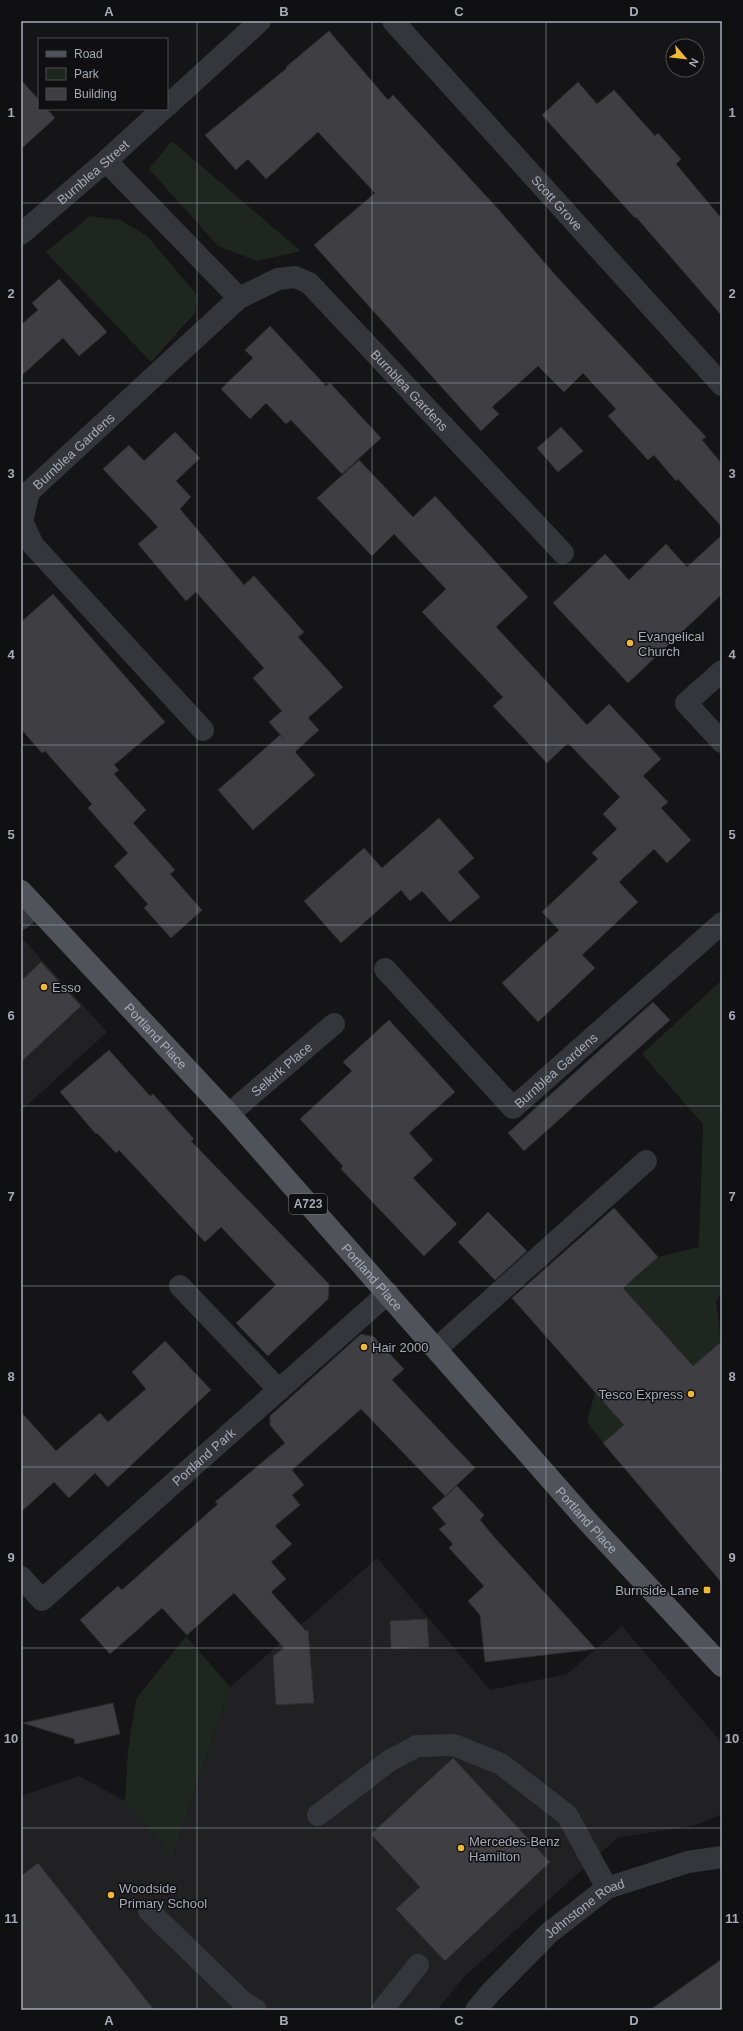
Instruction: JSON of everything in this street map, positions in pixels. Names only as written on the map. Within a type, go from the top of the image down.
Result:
[{"type":"main road","name":"Portland Place","points":[[26,906],[228,1114],[589,1523],[722,1666]]},
{"type":"street","points":[[168,105],[260,21]]},
{"type":"street","name":"Scott Grove","points":[[393,21],[722,385]]},
{"type":"street","name":"Burnblea Street","points":[[21,234],[106,161],[162,110]]},
{"type":"street","points":[[106,161],[239,298]]},
{"type":"street","name":"Burnblea Gardens","points":[[203,730],[33,545],[22,521],[29,492],[239,298],[278,279],[295,277],[309,283],[563,553]]},
{"type":"street","points":[[722,671],[686,703],[722,742]]},
{"type":"street","name":"Burnblea Gardens","points":[[385,969],[513,1108],[722,923]]},
{"type":"street","name":"Selkirk Place","points":[[228,1114],[334,1024]]},
{"type":"street","points":[[436,1349],[646,1161]]},
{"type":"street","points":[[180,1286],[279,1390]]},
{"type":"street","name":"Portland Park","points":[[21,1577],[42,1600],[388,1294]]},
{"type":"street","points":[[318,1815],[388,1761],[417,1746],[454,1746],[501,1764],[567,1815],[607,1888]]},
{"type":"street","name":"Johnstone Road","points":[[476,2010],[491,1992],[549,1933],[607,1888],[688,1862],[722,1857]]},
{"type":"street","points":[[149,1911],[242,2002],[256,2010]]},
{"type":"street","points":[[382,2010],[418,1965]]},
{"type":"shaded area","name":"Esso","points":[[24,940],[107,1032],[21,1111],[21,943]]},
{"type":"shaded area","points":[[377,1558],[490,1690],[567,1674],[622,1626],[722,1743],[722,1814],[696,1825],[617,1838],[464,1977],[437,2010],[21,2010],[21,1796],[79,1776],[125,1801],[172,1858],[230,1687]]},
{"type":"green space","points":[[172,141],[301,251],[257,261],[218,246],[149,169]]},
{"type":"green space","points":[[90,216],[120,220],[147,236],[197,295],[195,313],[151,362],[46,252]]},
{"type":"green space","points":[[722,980],[722,1290],[716,1301],[721,1342],[603,1443],[587,1422],[623,1288],[658,1257],[699,1247],[703,1124],[642,1054]]},
{"type":"green space","points":[[186,1636],[230,1687],[172,1858],[125,1801],[128,1751],[136,1699]]},
{"type":"building","points":[[329,31],[388,100],[393,95],[499,210],[558,278],[706,437],[702,440],[722,464],[722,527],[678,479],[676,481],[654,455],[648,460],[608,416],[616,409],[583,373],[564,392],[538,366],[492,407],[499,414],[481,431],[314,245],[375,193],[318,132],[266,179],[248,159],[236,170],[205,135],[287,68],[286,67]]},
{"type":"building","points":[[21,80],[38,99],[38,110],[48,110],[55,118],[21,149]]},
{"type":"building","points":[[578,82],[597,104],[614,90],[655,136],[658,133],[681,159],[676,164],[722,219],[722,316],[636,217],[635,218],[542,115]]},
{"type":"building","points":[[59,279],[107,332],[79,356],[63,338],[21,376],[21,325],[38,310],[32,303]]},
{"type":"building","points":[[270,326],[326,386],[330,383],[381,438],[342,474],[291,420],[286,424],[266,403],[250,419],[221,389],[253,358],[245,350]]},
{"type":"building","points":[[561,427],[583,451],[558,472],[537,448]]},
{"type":"building","points":[[175,432],[200,458],[176,481],[191,497],[180,509],[244,585],[254,576],[304,632],[298,637],[343,687],[308,718],[319,730],[295,752],[315,775],[253,830],[218,790],[280,735],[285,740],[269,722],[282,711],[253,678],[264,668],[196,592],[186,601],[138,544],[158,527],[103,469],[129,445],[144,461]]},
{"type":"building","points":[[359,460],[413,517],[435,496],[528,597],[496,627],[587,725],[609,704],[661,759],[643,776],[668,802],[661,808],[691,840],[667,863],[654,849],[619,882],[638,902],[582,955],[595,968],[538,1022],[502,983],[559,930],[542,912],[598,859],[592,853],[617,829],[603,814],[620,797],[568,743],[547,763],[493,706],[503,697],[422,612],[446,589],[394,534],[372,556],[317,498]]},
{"type":"building","name":"Evangelical Church","points":[[722,535],[722,594],[628,683],[553,603],[605,554],[629,580],[666,544],[687,567]]},
{"type":"building","points":[[53,594],[165,722],[114,765],[119,770],[114,774],[146,810],[133,823],[175,870],[170,874],[202,910],[171,938],[144,908],[148,904],[114,866],[128,853],[88,808],[92,804],[45,751],[42,753],[21,729],[21,622]]},
{"type":"building","points":[[439,818],[474,858],[458,872],[480,897],[450,922],[422,891],[410,901],[401,890],[341,943],[304,901],[364,848],[382,868]]},
{"type":"building","points":[[41,962],[81,1006],[21,1062],[21,981]]},
{"type":"building","points":[[653,1002],[670,1020],[524,1151],[508,1133]]},
{"type":"building","points":[[389,1020],[455,1092],[409,1133],[433,1160],[413,1178],[457,1224],[424,1256],[341,1169],[343,1166],[300,1119],[352,1071],[343,1062]]},
{"type":"building","points":[[109,1050],[150,1096],[153,1094],[194,1139],[191,1141],[329,1284],[328,1299],[268,1356],[236,1323],[276,1285],[221,1227],[205,1242],[119,1150],[116,1153],[97,1133],[96,1134],[60,1092]]},
{"type":"building","points":[[614,1208],[658,1257],[623,1288],[693,1366],[722,1341],[722,1583],[603,1443],[624,1425],[512,1298]]},
{"type":"building","points":[[488,1212],[527,1251],[495,1280],[458,1242]]},
{"type":"building","points":[[361,1334],[374,1337],[404,1369],[392,1380],[475,1468],[445,1496],[361,1409],[292,1470],[304,1485],[292,1495],[300,1505],[275,1526],[292,1544],[271,1562],[286,1579],[271,1592],[306,1631],[308,1630],[314,1703],[276,1705],[273,1656],[284,1648],[234,1593],[187,1635],[162,1608],[110,1654],[80,1620],[118,1586],[122,1590],[218,1504],[215,1502],[285,1443],[270,1425],[270,1416]]},
{"type":"building","points":[[165,1341],[211,1390],[108,1487],[95,1473],[69,1498],[54,1482],[21,1512],[21,1412],[56,1451],[100,1413],[108,1422],[146,1389],[132,1372]]},
{"type":"building","points":[[457,1486],[484,1515],[480,1520],[495,1538],[596,1649],[485,1662],[480,1615],[468,1601],[484,1586],[449,1548],[453,1544],[439,1529],[446,1524],[432,1508]]},
{"type":"building","points":[[427,1619],[429,1647],[391,1649],[390,1621]]},
{"type":"building","points":[[113,1703],[120,1734],[75,1744],[74,1739],[23,1723]]},
{"type":"building","name":"Mercedes-Benz Hamilton","points":[[453,1758],[550,1862],[445,1961],[396,1909],[420,1887],[371,1834]]},
{"type":"building","points":[[38,1863],[154,2010],[21,2010],[21,1876]]},
{"type":"building","points":[[722,1959],[722,2010],[650,2010]]},
{"type":"place","name":"Evangelical Church","points":[[630,643]]},
{"type":"place","name":"Esso","points":[[44,987]]},
{"type":"place","name":"Hair 2000","points":[[364,1347]]},
{"type":"place","name":"Tesco Express","points":[[691,1394]]},
{"type":"place","name":"Burnside Lane","points":[[707,1590]]},
{"type":"place","name":"Mercedes-Benz Hamilton","points":[[461,1848]]},
{"type":"place","name":"Woodside Primary School","points":[[111,1895]]}]
